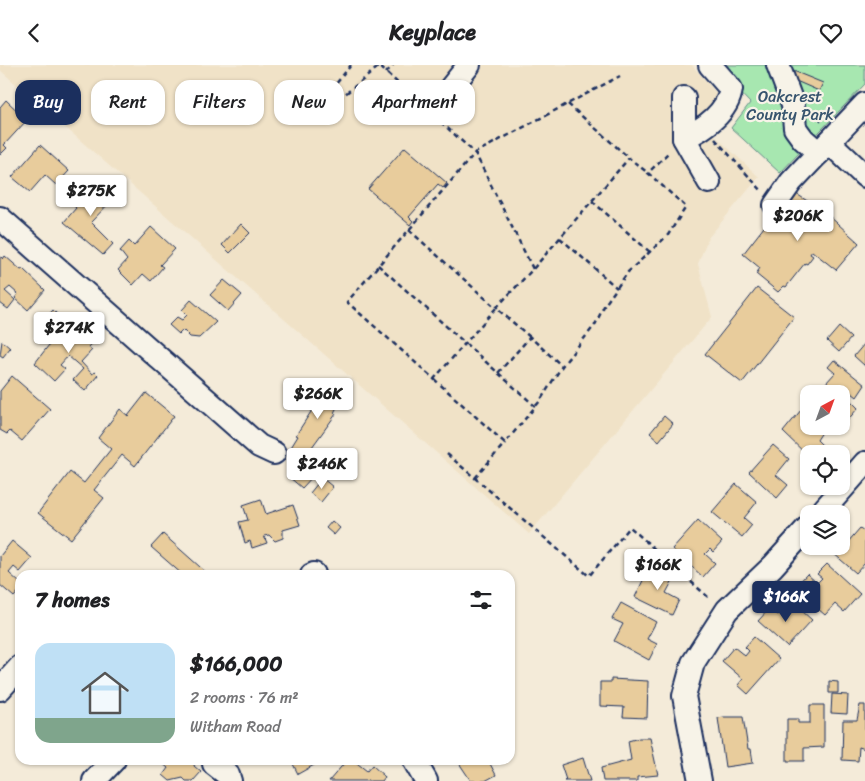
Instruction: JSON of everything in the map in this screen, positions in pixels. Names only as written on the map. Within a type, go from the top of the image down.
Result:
[{"type":"street","points":[[457,80],[469,65]]},
{"type":"street","points":[[684,138],[704,127],[730,99],[731,89],[710,65]]},
{"type":"street","points":[[778,65],[793,105],[795,127],[803,139],[823,139],[865,176]]},
{"type":"street","points":[[684,98],[684,138],[709,182]]},
{"type":"street","points":[[775,205],[823,139],[863,110]]},
{"type":"street","points":[[0,218],[259,446],[274,453]]},
{"type":"street","points":[[828,505],[865,463]]},
{"type":"street","points":[[700,781],[684,696],[693,663],[727,610],[773,566],[800,536]]},
{"type":"street","points":[[0,689],[15,672]]},
{"type":"street","points":[[94,781],[109,765]]},
{"type":"street","points":[[215,765],[228,775],[230,781]]},
{"type":"street","points":[[417,765],[426,781]]},
{"type":"path","points":[[351,65],[308,118],[313,121],[334,101],[355,88],[380,66],[475,153],[533,269]]},
{"type":"path","points":[[386,73],[393,65]]},
{"type":"path","points":[[506,443],[347,302],[475,153],[620,76]]},
{"type":"path","points":[[475,478],[535,407],[562,365],[595,325],[628,272],[651,253],[668,235],[686,207],[568,104]]},
{"type":"path","points":[[810,108],[823,139]]},
{"type":"path","points":[[704,127],[775,205]]},
{"type":"path","points":[[648,173],[684,138]]},
{"type":"path","points":[[434,379],[629,158]]},
{"type":"path","points":[[592,201],[651,253]]},
{"type":"path","points":[[409,230],[562,365]]},
{"type":"path","points":[[560,237],[617,288]]},
{"type":"path","points":[[378,265],[535,407]]},
{"type":"path","points":[[498,373],[530,337]]},
{"type":"path","points":[[447,454],[589,576],[630,527],[708,597]]},
{"type":"shaded area","points":[[0,65],[692,65],[729,108],[711,132],[759,177],[708,238],[698,264],[712,317],[529,534],[63,125],[81,125],[81,80],[15,80],[15,83],[0,70]]},
{"type":"green space","name":"Oakcrest County Park","points":[[714,65],[865,65],[865,84],[780,173],[731,128],[750,103]]},
{"type":"building","points":[[791,70],[823,83],[819,91],[787,77]]},
{"type":"building","points":[[6,100],[15,109],[15,125],[22,125],[4,145],[7,148],[0,155],[0,107]]},
{"type":"building","points":[[40,145],[69,171],[56,185],[45,175],[30,192],[12,177]]},
{"type":"building","points":[[405,147],[447,183],[443,188],[438,184],[409,217],[413,221],[410,225],[368,189]]},
{"type":"building","points":[[99,183],[115,197],[91,222],[113,244],[103,255],[64,222],[76,208],[72,204],[88,187],[92,190]]},
{"type":"building","points":[[792,191],[827,214],[859,243],[836,270],[812,251],[810,254],[813,256],[807,264],[805,263],[786,287],[784,286],[778,292],[756,274],[760,268],[743,254]]},
{"type":"building","points":[[241,224],[250,233],[230,253],[222,245]]},
{"type":"building","points":[[151,227],[175,249],[160,265],[163,267],[151,281],[143,274],[133,285],[118,270],[127,260],[120,251],[129,241],[134,246]]},
{"type":"building","points":[[0,256],[3,259],[5,256],[21,270],[23,269],[45,290],[28,310],[15,298],[18,294],[10,287],[5,291],[15,300],[8,309],[0,303]]},
{"type":"building","points":[[224,280],[242,295],[228,311],[210,295]]},
{"type":"building","points":[[757,288],[794,317],[742,383],[705,354]]},
{"type":"building","points":[[191,300],[216,322],[199,338],[190,337],[183,330],[179,334],[169,325],[177,317],[182,320],[187,315],[182,310]]},
{"type":"building","points":[[53,310],[61,318],[50,329],[42,322]]},
{"type":"building","points":[[76,320],[96,338],[88,347],[92,350],[81,362],[92,374],[95,372],[98,375],[85,391],[73,380],[83,369],[68,356],[60,365],[65,369],[54,381],[35,363],[52,341],[54,343]]},
{"type":"building","points":[[839,327],[851,338],[839,352],[827,341]]},
{"type":"building","points":[[2,341],[10,348],[3,357],[0,355]]},
{"type":"building","points":[[865,343],[865,366],[854,356]]},
{"type":"building","points":[[834,360],[865,385],[857,397],[852,393],[850,396],[850,385],[824,385],[835,373],[828,367]]},
{"type":"building","points":[[12,376],[50,409],[22,441],[10,431],[7,434],[0,430],[0,391]]},
{"type":"building","points":[[335,381],[346,388],[334,413],[336,414],[304,458],[290,449],[298,436],[296,435],[325,390],[327,391]]},
{"type":"building","points":[[146,393],[174,416],[135,466],[122,455],[94,490],[104,498],[71,539],[38,513],[70,472],[84,483],[111,449],[98,438],[120,409],[128,416]]},
{"type":"building","points":[[850,400],[858,408],[850,417]]},
{"type":"building","points":[[800,411],[800,435],[820,435],[817,440],[822,445],[800,445],[800,448],[783,432]]},
{"type":"building","points":[[664,416],[673,424],[659,441],[650,433]]},
{"type":"building","points":[[773,445],[789,459],[776,475],[788,485],[777,498],[749,472]]},
{"type":"building","points":[[304,460],[321,474],[317,478],[314,475],[302,488],[289,477]]},
{"type":"building","points":[[322,478],[333,487],[321,502],[310,493]]},
{"type":"building","points":[[736,484],[757,502],[744,518],[752,525],[742,537],[712,512]]},
{"type":"building","points":[[261,499],[266,514],[293,505],[300,525],[283,530],[283,538],[275,541],[269,535],[264,536],[267,543],[252,548],[250,541],[245,543],[239,522],[248,520],[243,505]]},
{"type":"building","points":[[698,520],[722,542],[713,552],[710,549],[705,554],[715,563],[703,577],[672,549]]},
{"type":"building","points":[[332,521],[340,528],[334,535],[326,528]]},
{"type":"building","points":[[860,528],[865,532],[865,563],[856,573],[835,555],[850,555],[850,540]]},
{"type":"building","points":[[163,534],[203,570],[177,570],[151,547]]},
{"type":"building","points":[[12,541],[32,558],[22,570],[14,567],[9,573],[15,578],[14,597],[0,585],[0,556]]},
{"type":"building","points":[[827,564],[860,594],[844,612],[835,604],[825,615],[794,588],[807,574],[817,583],[822,578],[817,574]]},
{"type":"building","points":[[649,568],[659,572],[660,568],[675,576],[666,593],[679,600],[672,615],[635,597]]},
{"type":"building","points":[[791,601],[812,620],[787,647],[758,621],[770,608],[778,615]]},
{"type":"building","points":[[621,603],[656,622],[647,639],[657,644],[649,660],[614,641],[623,624],[612,619]]},
{"type":"building","points":[[754,637],[779,659],[748,694],[738,685],[743,679],[722,661],[734,647],[745,656],[749,651],[745,647]]},
{"type":"building","points":[[611,679],[648,681],[647,718],[623,717],[624,707],[600,706],[600,682],[611,682]]},
{"type":"building","points":[[829,681],[838,682],[838,693],[829,693]]},
{"type":"building","points":[[832,694],[848,695],[847,714],[831,713]]},
{"type":"building","points":[[810,705],[824,705],[824,747],[804,748],[804,761],[787,761],[787,719],[798,719],[798,723],[810,723]]},
{"type":"building","points":[[860,705],[865,705],[865,749],[859,747],[858,761],[842,760],[843,720],[857,720]]},
{"type":"building","points":[[743,717],[748,749],[751,749],[753,763],[725,767],[718,718]]},
{"type":"building","points":[[650,738],[658,775],[637,777],[637,781],[603,781],[601,768],[631,760],[628,741]]},
{"type":"building","points":[[583,758],[590,781],[564,781],[566,780],[561,765]]},
{"type":"building","points":[[164,765],[194,765],[201,772],[193,781],[186,781],[183,778],[170,781],[163,775],[168,768]]},
{"type":"building","points":[[294,765],[314,765],[298,774]]},
{"type":"building","points":[[343,765],[359,765],[367,771],[372,765],[385,777],[382,781],[329,781]]},
{"type":"building","points":[[460,765],[491,765],[496,775],[485,781],[471,781]]}]
